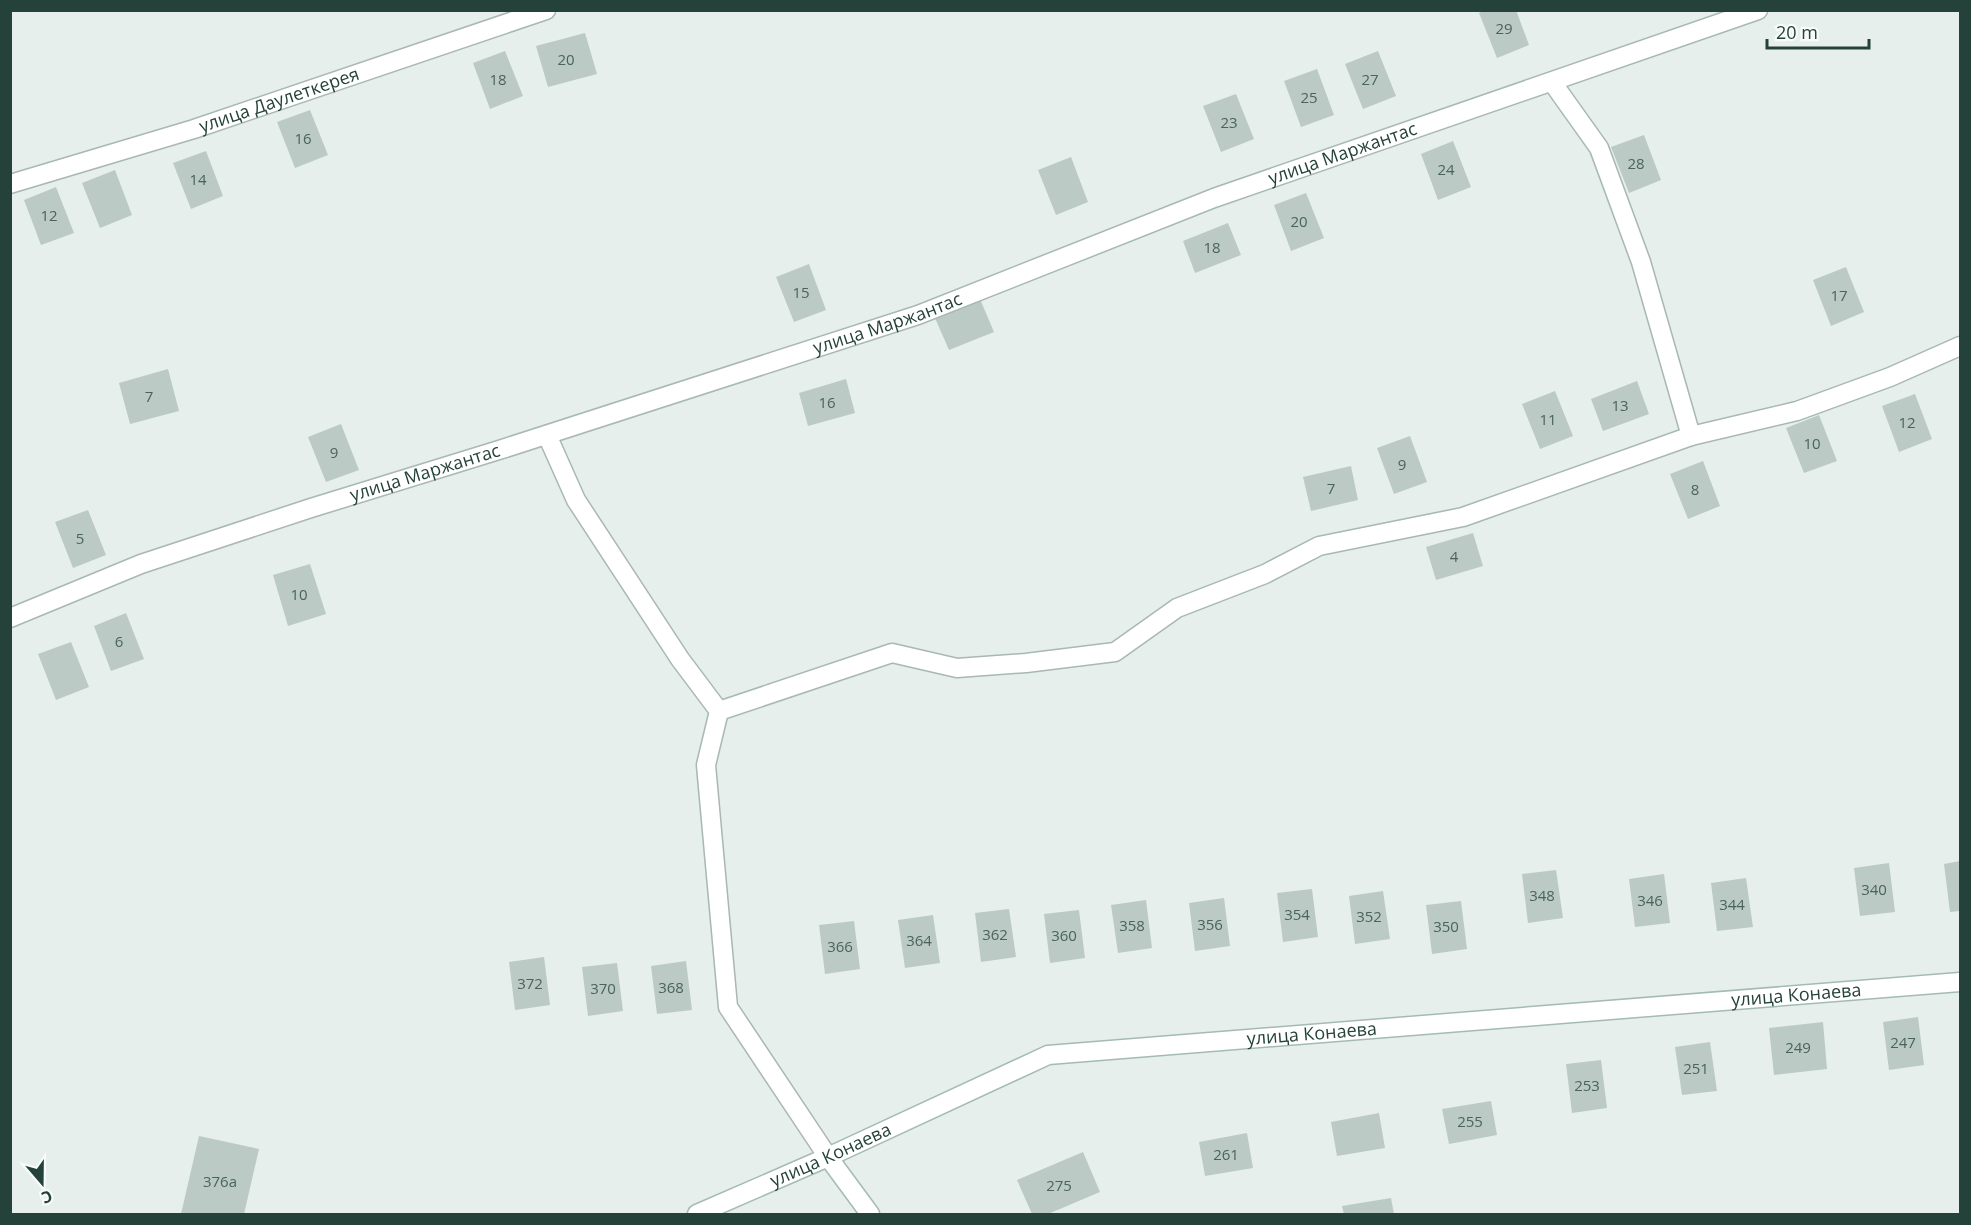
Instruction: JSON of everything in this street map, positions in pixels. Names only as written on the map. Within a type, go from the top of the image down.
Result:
[{"type":"street","name":"улица Даулеткерея","points":[[10,183],[194,129],[546,10]]},
{"type":"street","name":"улица Маржантас","points":[[10,618],[141,564],[918,315],[1215,198],[1758,10]]},
{"type":"street","points":[[1552,82],[1599,148],[1641,262],[1691,436]]},
{"type":"street","points":[[719,711],[892,654],[957,668],[1026,663],[1115,652],[1177,608],[1265,574],[1318,546],[1463,517],[1691,436],[1797,411],[1890,378],[1960,346]]},
{"type":"street","points":[[547,435],[576,500],[680,659],[719,711]]},
{"type":"street","points":[[719,711],[706,765],[728,1008],[828,1157],[870,1215]]},
{"type":"street","name":"улица Конаева","points":[[697,1215],[1048,1055],[1960,982]]},
{"type":"building","points":[[1485,10],[1516,10],[1529,45],[1497,58],[1479,13]]},
{"type":"building","points":[[585,33],[597,74],[548,87],[536,46]]},
{"type":"building","points":[[505,51],[523,96],[490,109],[473,63]]},
{"type":"building","points":[[1378,51],[1396,96],[1363,109],[1345,64]]},
{"type":"building","points":[[1317,69],[1334,115],[1301,127],[1284,81]]},
{"type":"building","points":[[1236,94],[1254,139],[1221,152],[1203,106]]},
{"type":"building","points":[[310,110],[328,155],[295,168],[277,122]]},
{"type":"building","points":[[1644,135],[1661,180],[1629,193],[1611,147]]},
{"type":"building","points":[[1453,141],[1471,187],[1438,200],[1421,154]]},
{"type":"building","points":[[206,151],[223,196],[191,209],[173,163]]},
{"type":"building","points":[[1071,157],[1088,202],[1056,215],[1038,170]]},
{"type":"building","points":[[115,170],[132,215],[100,228],[82,183]]},
{"type":"building","points":[[56,187],[74,233],[41,245],[24,200]]},
{"type":"building","points":[[1306,193],[1324,238],[1291,251],[1274,205]]},
{"type":"building","points":[[1228,223],[1241,255],[1195,273],[1183,241]]},
{"type":"building","points":[[809,264],[826,310],[794,322],[776,277]]},
{"type":"building","points":[[1846,267],[1864,312],[1831,326],[1813,280]]},
{"type":"building","points":[[980,299],[994,332],[949,350],[935,318]]},
{"type":"building","points":[[168,369],[179,411],[130,424],[119,383]]},
{"type":"building","points":[[846,379],[855,413],[808,426],[799,393]]},
{"type":"building","points":[[1637,381],[1649,414],[1603,431],[1591,399]]},
{"type":"building","points":[[1555,391],[1573,436],[1540,449],[1522,404]]},
{"type":"building","points":[[1915,394],[1932,439],[1899,452],[1882,406]]},
{"type":"building","points":[[1819,415],[1837,461],[1804,473],[1786,428]]},
{"type":"building","points":[[341,424],[359,470],[326,482],[308,437]]},
{"type":"building","points":[[1410,436],[1427,482],[1394,494],[1377,448]]},
{"type":"building","points":[[1703,461],[1720,506],[1688,519],[1670,474]]},
{"type":"building","points":[[1351,466],[1358,500],[1311,511],[1303,477]]},
{"type":"building","points":[[88,510],[106,555],[73,568],[55,522]]},
{"type":"building","points":[[1473,533],[1483,566],[1436,580],[1426,547]]},
{"type":"building","points":[[310,564],[326,614],[288,626],[273,575]]},
{"type":"building","points":[[126,613],[144,659],[111,671],[94,626]]},
{"type":"building","points":[[71,642],[89,687],[56,700],[38,654]]},
{"type":"building","points":[[1960,861],[1960,911],[1950,912],[1944,864]]},
{"type":"building","points":[[1889,863],[1895,912],[1860,916],[1854,868]]},
{"type":"building","points":[[1556,870],[1563,918],[1528,923],[1522,874]]},
{"type":"building","points":[[1664,874],[1670,923],[1635,927],[1629,879]]},
{"type":"building","points":[[1746,878],[1753,927],[1717,931],[1711,883]]},
{"type":"building","points":[[1312,889],[1318,937],[1283,942],[1277,893]]},
{"type":"building","points":[[1383,891],[1390,939],[1355,944],[1349,896]]},
{"type":"building","points":[[1224,898],[1230,946],[1195,951],[1189,903]]},
{"type":"building","points":[[1146,900],[1152,948],[1118,953],[1111,905]]},
{"type":"building","points":[[1461,901],[1467,949],[1432,954],[1426,905]]},
{"type":"building","points":[[1009,909],[1016,957],[981,962],[975,913]]},
{"type":"building","points":[[1079,910],[1085,958],[1050,963],[1044,914]]},
{"type":"building","points":[[933,915],[940,963],[905,968],[898,920]]},
{"type":"building","points":[[854,921],[860,969],[825,974],[819,925]]},
{"type":"building","points":[[544,957],[550,1005],[515,1010],[509,962]]},
{"type":"building","points":[[686,961],[692,1010],[657,1014],[651,966]]},
{"type":"building","points":[[617,963],[623,1011],[588,1016],[582,967]]},
{"type":"building","points":[[1918,1017],[1924,1065],[1889,1070],[1883,1022]]},
{"type":"building","points":[[1823,1022],[1827,1069],[1774,1075],[1769,1028]]},
{"type":"building","points":[[1710,1042],[1717,1091],[1682,1095],[1675,1047]]},
{"type":"building","points":[[1601,1060],[1607,1108],[1572,1113],[1566,1064]]},
{"type":"building","points":[[1491,1101],[1497,1135],[1449,1144],[1442,1109]]},
{"type":"building","points":[[1379,1113],[1385,1148],[1337,1156],[1331,1122]]},
{"type":"building","points":[[1247,1133],[1253,1168],[1205,1176],[1199,1142]]},
{"type":"building","points":[[199,1136],[259,1149],[244,1214],[181,1214]]},
{"type":"building","points":[[1083,1152],[1100,1192],[1048,1214],[1032,1214],[1017,1180]]},
{"type":"building","points":[[1391,1198],[1394,1214],[1344,1214],[1342,1206]]}]
